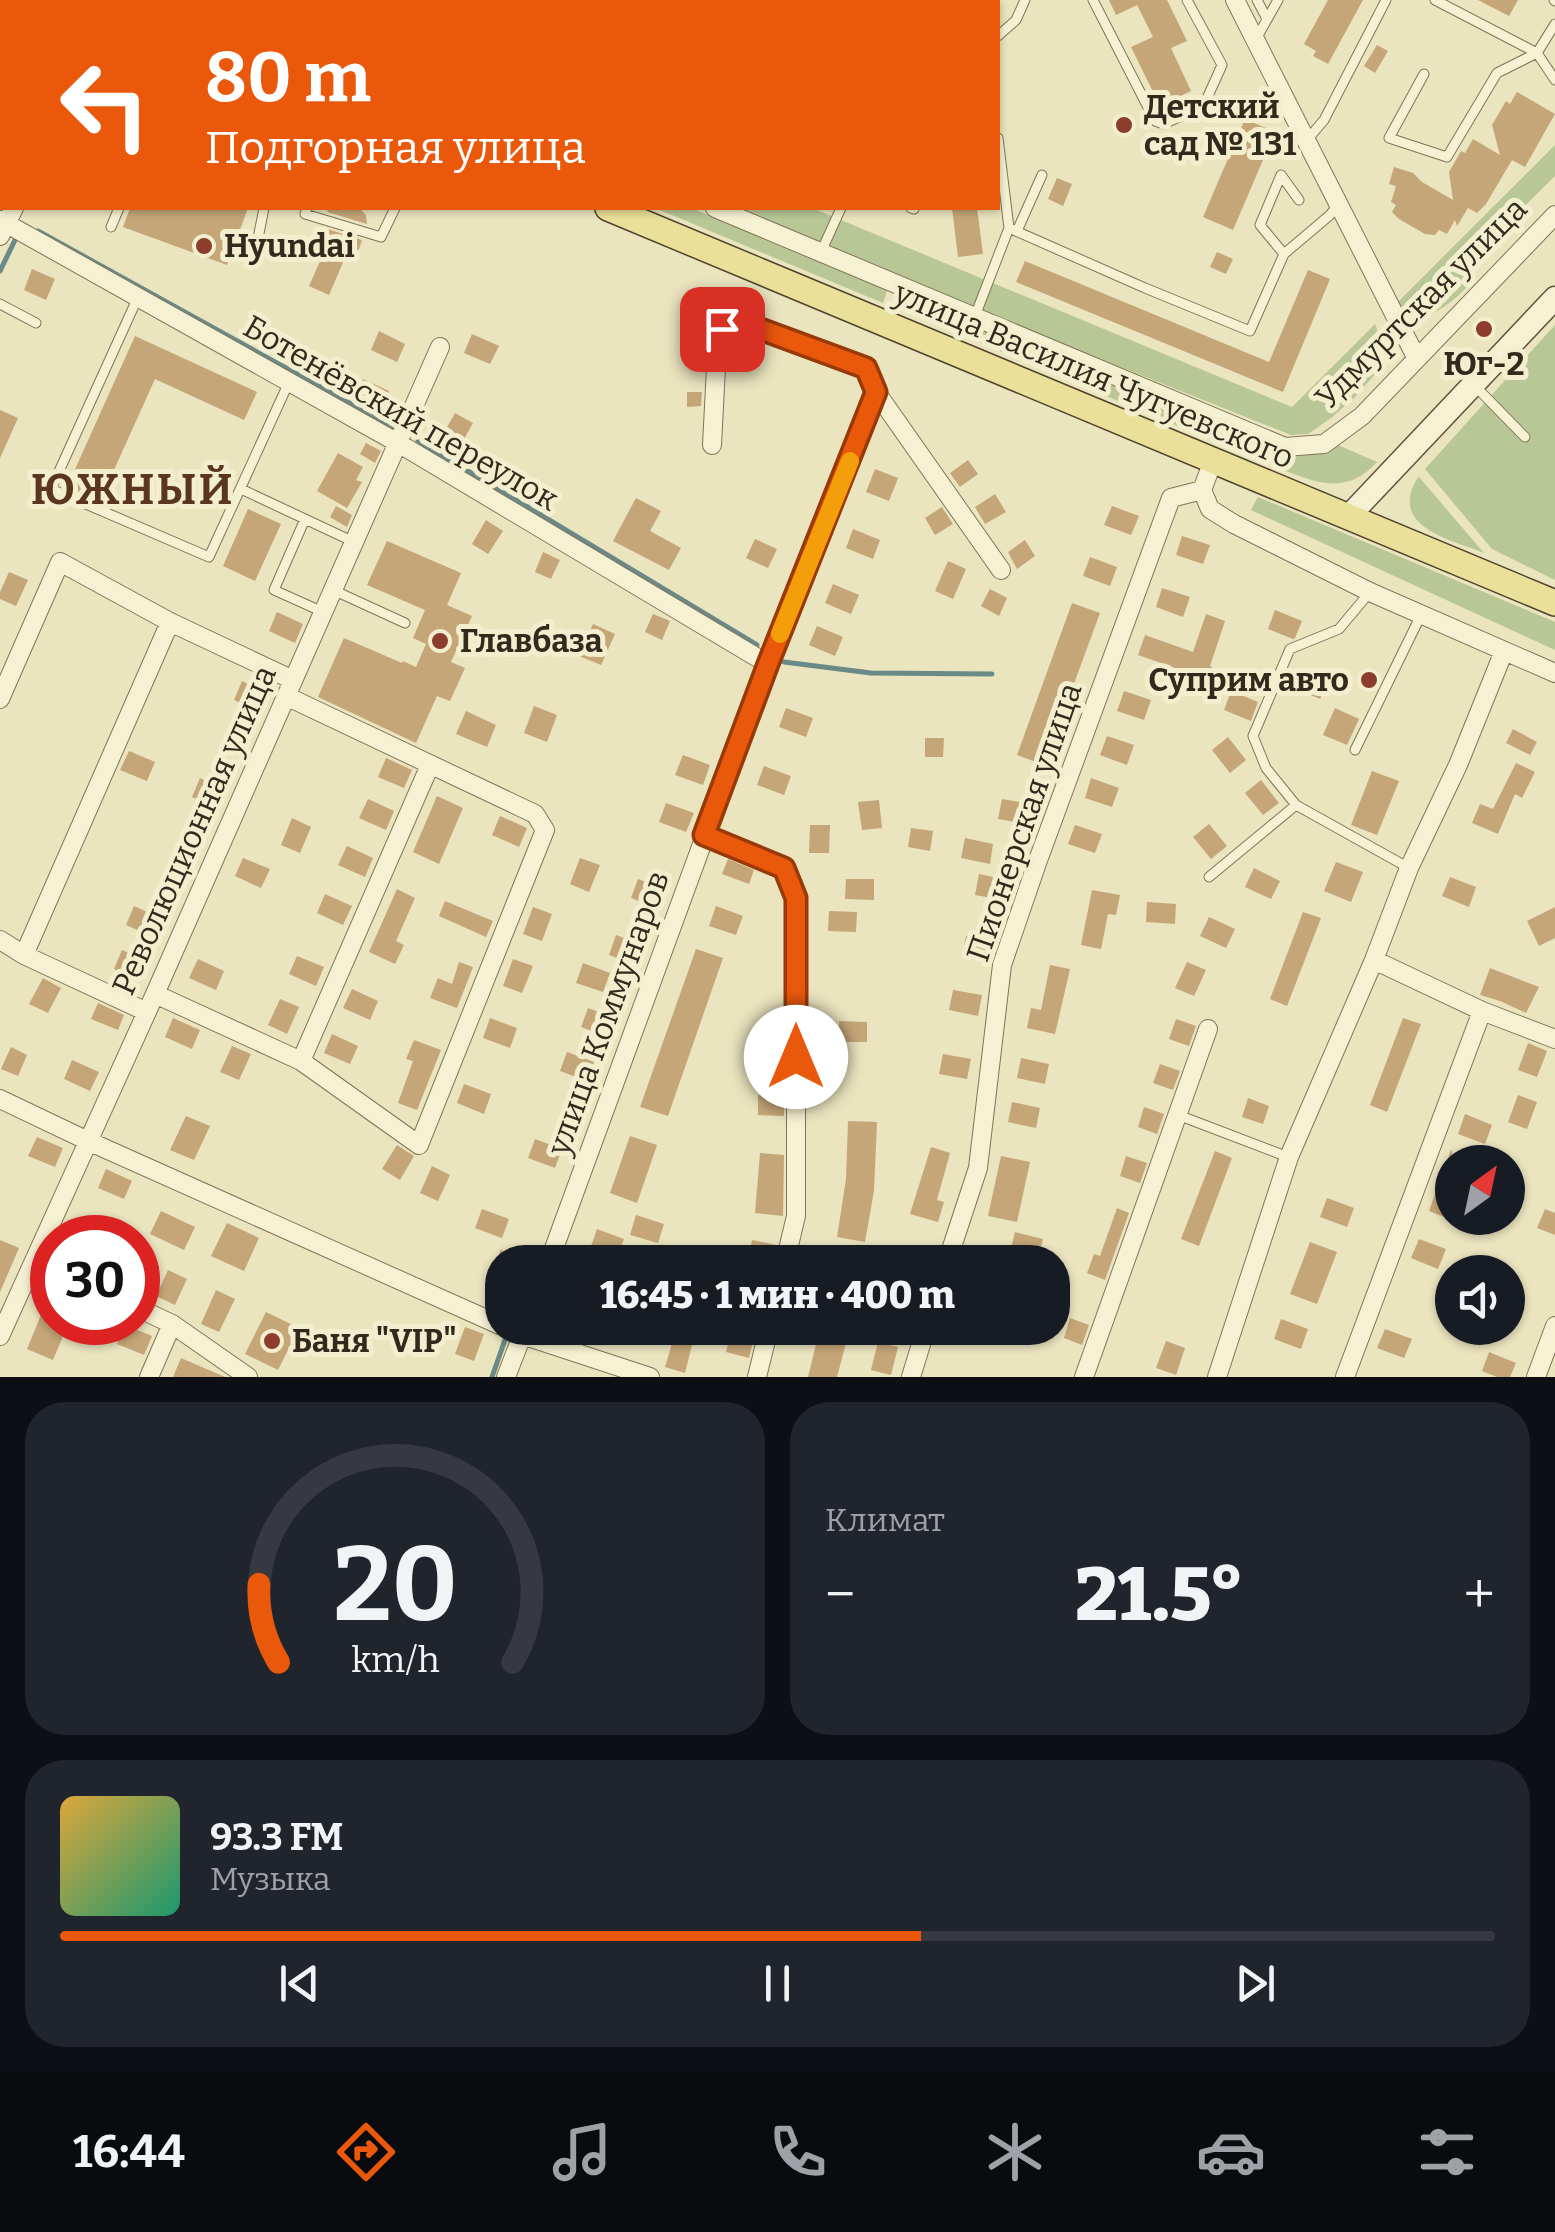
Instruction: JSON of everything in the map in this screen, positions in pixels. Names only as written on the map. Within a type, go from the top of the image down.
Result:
[{"type":"main road","name":"улица Василия Чугуевского","points":[[613,210],[1555,604]]},
{"type":"main road","points":[[1348,517],[1555,298]]},
{"type":"street","points":[[1235,0],[1417,359]]},
{"type":"street","name":"улица Василия Чугуевского","points":[[720,210],[1285,447],[1324,444],[1332,438]]},
{"type":"street","name":"Удмуртская улица","points":[[1332,438],[1362,416],[1555,215]]},
{"type":"street","name":"Ботенёвский переулок","points":[[5,222],[398,443],[768,664]]},
{"type":"street","points":[[712,445],[718,348],[722,329],[733,319],[866,368],[876,392],[1001,570]]},
{"type":"street","name":"Революционная улица","points":[[54,1215],[440,347]]},
{"type":"street","name":"улица Коммунаров","points":[[555,1245],[768,664],[876,392]]},
{"type":"street","points":[[1214,461],[1202,490],[1210,510],[1370,592],[1555,674]]},
{"type":"street","name":"Пионерская улица","points":[[953,1245],[978,1168],[1002,965],[1171,498],[1202,490]]},
{"type":"street","points":[[0,700],[60,562],[430,765],[536,814],[545,830],[419,1144],[301,1061],[155,994]]},
{"type":"street","points":[[24,955],[170,622]]},
{"type":"street","points":[[1217,1377],[1289,1157],[1504,651]]},
{"type":"street","points":[[301,1061],[430,765]]},
{"type":"street","points":[[704,835],[784,868],[796,898],[796,1216],[789,1245]]},
{"type":"street","points":[[0,940],[147,1012]]},
{"type":"street","points":[[1374,960],[1482,1011],[1555,1039]]},
{"type":"street","points":[[1344,1377],[1482,1011]]},
{"type":"street","points":[[1084,1377],[1208,1029]]},
{"type":"street","points":[[0,1098],[88,1141],[485,1316]]},
{"type":"street","name":"Революционная улица","points":[[0,1334],[30,1269]]},
{"type":"street","points":[[160,1318],[248,1377]]},
{"type":"street","points":[[149,1377],[172,1324]]},
{"type":"street","points":[[1536,1377],[1555,1326]]},
{"type":"street","points":[[506,1377],[511,1345]]},
{"type":"street","points":[[559,1345],[650,1377]]},
{"type":"street","points":[[756,1377],[764,1345]]},
{"type":"street","points":[[911,1377],[921,1345]]},
{"type":"lane","points":[[1000,34],[1016,20],[1025,0]]},
{"type":"lane","points":[[1093,0],[1155,122],[1164,124],[1204,105],[1222,65],[1188,0]]},
{"type":"lane","points":[[1257,0],[1267,19]]},
{"type":"lane","points":[[1254,41],[1278,0]]},
{"type":"lane","points":[[1306,140],[1324,120],[1386,0]]},
{"type":"lane","points":[[1435,0],[1537,53],[1555,80]]},
{"type":"lane","points":[[1424,74],[1389,138],[1447,157],[1497,73],[1537,53],[1555,24]]},
{"type":"lane","points":[[1000,150],[1014,230]]},
{"type":"lane","points":[[1284,254],[1260,224],[1281,175],[1299,200]]},
{"type":"lane","points":[[975,316],[1042,176]]},
{"type":"lane","points":[[1014,230],[1250,330],[1284,254],[1338,205]]},
{"type":"lane","points":[[111,227],[118,210]]},
{"type":"lane","points":[[253,264],[264,210]]},
{"type":"lane","points":[[306,210],[305,214],[381,237],[394,210]]},
{"type":"lane","points":[[821,252],[840,210]]},
{"type":"lane","points":[[138,297],[51,489],[209,557],[289,382]]},
{"type":"lane","points":[[0,304],[36,324]]},
{"type":"lane","points":[[1474,384],[1524,437]]},
{"type":"lane","points":[[240,488],[354,542]]},
{"type":"lane","points":[[306,519],[274,590],[323,612]]},
{"type":"lane","points":[[333,590],[405,623]]},
{"type":"lane","points":[[1370,592],[1339,629],[1290,650],[1253,736],[1266,768],[1296,805],[1409,868]]},
{"type":"lane","points":[[1355,750],[1421,614]]},
{"type":"lane","points":[[1209,877],[1296,805]]},
{"type":"lane","points":[[1178,1115],[1289,1157]]},
{"type":"green space","points":[[1555,145],[1555,176],[1466,264],[1476,277],[1463,291],[1446,306],[1427,315],[1408,314],[1394,306]]},
{"type":"green space","points":[[660,210],[696,210],[888,288],[883,303]]},
{"type":"green space","points":[[738,210],[817,210],[1292,407],[1375,324],[1386,355],[1379,370],[1331,418],[1308,434],[1291,435]]},
{"type":"green space","points":[[952,312],[1268,444],[1261,461],[945,328]]},
{"type":"green space","points":[[1555,325],[1555,580],[1492,549],[1425,469]]},
{"type":"green space","points":[[1338,445],[1377,462],[1353,480],[1340,483],[1314,481],[1274,466],[1276,450],[1309,454]]},
{"type":"green space","points":[[1419,476],[1484,553],[1439,536],[1416,519],[1410,507]]},
{"type":"green space","points":[[1258,497],[1555,622],[1555,650],[1251,510]]},
{"type":"building","points":[[1109,0],[1167,0],[1187,41],[1171,48],[1191,91],[1160,106],[1131,47],[1153,37],[1137,5],[1116,15]]},
{"type":"building","points":[[1328,0],[1363,0],[1328,64],[1313,56],[1316,51],[1304,44]]},
{"type":"building","points":[[1478,0],[1518,0],[1509,16]]},
{"type":"building","points":[[1377,45],[1388,51],[1375,73],[1364,66]]},
{"type":"building","points":[[1517,92],[1555,114],[1525,167],[1512,160],[1486,204],[1477,213],[1468,208],[1447,234],[1439,230],[1435,235],[1425,234],[1399,219],[1392,212],[1396,205],[1391,202],[1396,186],[1389,184],[1394,167],[1413,173],[1453,200],[1449,172],[1461,151],[1465,153],[1473,139],[1500,155],[1492,125],[1506,101],[1510,104]]},
{"type":"building","points":[[1245,119],[1275,132],[1233,230],[1203,217]]},
{"type":"building","points":[[1057,178],[1072,184],[1063,206],[1048,199]]},
{"type":"building","name":"Hyundai","points":[[129,210],[247,210],[227,265],[123,227]]},
{"type":"building","points":[[361,210],[367,224],[327,212]]},
{"type":"building","points":[[952,210],[977,210],[983,254],[958,257]]},
{"type":"building","points":[[321,227],[362,240],[359,249],[344,260],[329,295],[309,286],[325,250]]},
{"type":"building","points":[[1217,252],[1233,259],[1226,274],[1210,267]]},
{"type":"building","points":[[1025,261],[1269,362],[1308,270],[1330,279],[1283,392],[1016,282]]},
{"type":"building","points":[[32,269],[55,279],[46,300],[24,290]]},
{"type":"building","points":[[379,331],[405,344],[397,362],[371,350]]},
{"type":"building","points":[[472,334],[499,346],[490,364],[464,353]]},
{"type":"building","points":[[135,336],[257,392],[244,420],[155,379],[100,501],[67,487]]},
{"type":"building","points":[[363,379],[389,391],[380,410],[354,398]]},
{"type":"building","points":[[687,392],[702,392],[701,406],[687,407]]},
{"type":"building","points":[[0,410],[18,418],[0,458]]},
{"type":"building","points":[[455,413],[473,423],[459,448],[441,438]]},
{"type":"building","points":[[366,443],[381,451],[375,463],[360,454]]},
{"type":"building","points":[[338,453],[363,467],[356,480],[362,482],[347,508],[317,491]]},
{"type":"building","points":[[968,460],[978,474],[960,487],[950,473]]},
{"type":"building","points":[[875,469],[898,478],[889,501],[866,492]]},
{"type":"building","points":[[995,494],[1006,512],[985,524],[975,507]]},
{"type":"building","points":[[636,498],[661,511],[650,531],[681,548],[669,570],[613,541]]},
{"type":"building","points":[[336,506],[352,515],[347,527],[330,517]]},
{"type":"building","points":[[1112,506],[1139,516],[1131,535],[1104,525]]},
{"type":"building","points":[[942,507],[953,524],[935,535],[925,518]]},
{"type":"building","points":[[248,509],[281,524],[255,581],[223,566]]},
{"type":"building","points":[[486,520],[503,531],[488,554],[472,544]]},
{"type":"building","points":[[853,529],[880,540],[873,559],[846,548]]},
{"type":"building","points":[[1182,536],[1210,545],[1203,564],[1176,555]]},
{"type":"building","points":[[755,539],[777,549],[768,568],[746,558]]},
{"type":"building","points":[[1025,540],[1035,556],[1017,569],[1008,552]]},
{"type":"building","name":"Главбаза","points":[[387,541],[461,573],[447,605],[472,616],[451,662],[465,668],[450,701],[437,696],[416,743],[318,697],[344,638],[416,667],[426,644],[413,638],[425,610],[367,585]]},
{"type":"building","points":[[543,552],[560,560],[551,579],[535,572]]},
{"type":"building","points":[[1090,557],[1117,567],[1110,586],[1083,576]]},
{"type":"building","points":[[948,561],[966,569],[953,599],[935,591]]},
{"type":"building","points":[[9,572],[28,580],[16,606],[0,599]]},
{"type":"building","points":[[833,584],[859,595],[851,614],[825,603]]},
{"type":"building","points":[[1162,588],[1190,597],[1183,617],[1156,607]]},
{"type":"building","points":[[990,589],[1007,598],[999,616],[981,606]]},
{"type":"building","points":[[1072,603],[1100,613],[1044,765],[1017,755]]},
{"type":"building","points":[[1275,610],[1302,621],[1295,638],[1268,629]]},
{"type":"building","points":[[277,612],[303,624],[295,643],[269,631]]},
{"type":"building","points":[[653,614],[670,621],[662,640],[645,632]]},
{"type":"building","points":[[1206,614],[1225,621],[1205,690],[1181,681],[1184,671],[1138,655],[1145,635],[1193,652]]},
{"type":"building","points":[[593,624],[615,634],[601,665],[579,656]]},
{"type":"building","points":[[817,626],[843,637],[835,656],[809,645]]},
{"type":"building","points":[[1301,669],[1328,679],[1320,699],[1294,688]]},
{"type":"building","points":[[242,681],[268,693],[260,712],[234,700]]},
{"type":"building","points":[[1124,691],[1151,700],[1144,720],[1117,711]]},
{"type":"building","points":[[1231,691],[1258,702],[1251,721],[1224,710]]},
{"type":"building","points":[[534,706],[557,715],[547,742],[524,733]]},
{"type":"building","points":[[786,708],[813,718],[806,737],[779,727]]},
{"type":"building","points":[[1335,708],[1359,719],[1347,745],[1323,735]]},
{"type":"building","points":[[466,711],[496,725],[487,747],[456,734]]},
{"type":"building","points":[[1513,729],[1537,742],[1530,755],[1506,743]]},
{"type":"building","points":[[1107,736],[1134,745],[1127,765],[1100,755]]},
{"type":"building","points":[[1228,737],[1246,760],[1230,773],[1212,750]]},
{"type":"building","points":[[925,738],[944,738],[943,757],[925,757]]},
{"type":"building","points":[[129,751],[155,762],[147,781],[120,770]]},
{"type":"building","points":[[683,755],[710,765],[703,785],[675,775]]},
{"type":"building","points":[[386,758],[412,770],[404,788],[378,777]]},
{"type":"building","points":[[1516,763],[1535,772],[1522,798],[1515,794],[1498,834],[1472,823],[1480,804],[1493,809]]},
{"type":"building","points":[[764,766],[791,776],[784,795],[757,785]]},
{"type":"building","points":[[1372,771],[1399,781],[1377,835],[1351,825]]},
{"type":"building","points":[[200,778],[227,790],[218,808],[192,797]]},
{"type":"building","points":[[1091,778],[1119,788],[1112,807],[1085,798]]},
{"type":"building","points":[[1261,780],[1279,803],[1263,815],[1245,793]]},
{"type":"building","points":[[437,796],[463,808],[439,864],[413,852]]},
{"type":"building","points":[[368,799],[394,811],[386,830],[359,818]]},
{"type":"building","points":[[1002,799],[1030,804],[1026,824],[998,819]]},
{"type":"building","points":[[879,800],[882,828],[862,830],[858,802]]},
{"type":"building","points":[[666,803],[694,813],[686,832],[659,822]]},
{"type":"building","points":[[500,816],[527,828],[519,847],[492,835]]},
{"type":"building","points":[[292,818],[311,827],[300,853],[281,845]]},
{"type":"building","points":[[1209,824],[1227,846],[1211,859],[1193,837]]},
{"type":"building","points":[[810,825],[830,825],[829,853],[809,853]]},
{"type":"building","points":[[1075,825],[1102,834],[1095,853],[1068,844]]},
{"type":"building","points":[[911,828],[933,831],[930,851],[908,847]]},
{"type":"building","points":[[965,838],[993,844],[990,864],[961,858]]},
{"type":"building","points":[[347,846],[373,858],[365,877],[338,865]]},
{"type":"building","points":[[243,858],[270,869],[261,888],[235,876]]},
{"type":"building","points":[[580,858],[600,865],[589,892],[570,884]]},
{"type":"building","points":[[728,859],[754,870],[749,884],[722,874]]},
{"type":"building","points":[[1336,862],[1363,872],[1351,902],[1324,891]]},
{"type":"building","points":[[1254,868],[1280,881],[1271,899],[1245,887]]},
{"type":"building","points":[[979,874],[1007,880],[1003,900],[975,895]]},
{"type":"building","points":[[1450,877],[1476,887],[1469,907],[1442,896]]},
{"type":"building","points":[[638,879],[665,889],[658,908],[631,898]]},
{"type":"building","points":[[846,879],[874,879],[874,900],[845,899]]},
{"type":"building","points":[[397,889],[415,898],[396,941],[404,945],[395,964],[369,952]]},
{"type":"building","points":[[1092,890],[1120,895],[1116,915],[1108,914],[1101,949],[1081,945]]},
{"type":"building","points":[[325,894],[352,906],[343,925],[317,913]]},
{"type":"building","points":[[445,901],[493,921],[486,937],[439,916]]},
{"type":"building","points":[[1147,902],[1176,904],[1175,924],[1146,922]]},
{"type":"building","points":[[134,906],[161,918],[153,937],[126,925]]},
{"type":"building","points":[[716,906],[743,916],[736,935],[709,926]]},
{"type":"building","points":[[533,907],[552,914],[542,941],[523,934]]},
{"type":"building","points":[[1555,907],[1555,938],[1539,946],[1527,921]]},
{"type":"building","points":[[829,911],[857,912],[856,932],[828,931]]},
{"type":"building","points":[[1303,912],[1321,918],[1287,1006],[1270,999]]},
{"type":"building","points":[[1209,917],[1235,929],[1226,948],[1200,936]]},
{"type":"building","points":[[616,935],[643,945],[636,965],[609,955]]},
{"type":"building","points":[[966,936],[994,941],[990,962],[962,956]]},
{"type":"building","points":[[696,949],[723,958],[668,1116],[640,1107]]},
{"type":"building","points":[[122,950],[149,962],[140,981],[114,969]]},
{"type":"building","points":[[297,956],[324,967],[316,986],[289,974]]},
{"type":"building","points":[[198,959],[224,971],[216,990],[189,978]]},
{"type":"building","points":[[513,959],[533,966],[522,993],[503,986]]},
{"type":"building","points":[[459,962],[473,967],[457,1008],[430,998],[438,978],[452,984]]},
{"type":"building","points":[[1187,962],[1206,970],[1194,996],[1175,988]]},
{"type":"building","points":[[583,963],[610,973],[603,992],[576,983]]},
{"type":"building","points":[[1050,965],[1070,969],[1055,1034],[1027,1028],[1031,1008],[1041,1010]]},
{"type":"building","points":[[1490,968],[1539,987],[1526,1013],[1480,995]]},
{"type":"building","points":[[43,978],[61,988],[48,1013],[29,1004]]},
{"type":"building","points":[[352,989],[378,1001],[370,1020],[343,1008]]},
{"type":"building","points":[[953,990],[982,995],[978,1016],[949,1010]]},
{"type":"building","points":[[280,999],[299,1007],[287,1034],[268,1025]]},
{"type":"building","points":[[98,1003],[124,1015],[118,1030],[91,1019]]},
{"type":"building","points":[[588,1008],[615,1018],[608,1037],[581,1027]]},
{"type":"building","points":[[173,1018],[200,1030],[192,1049],[165,1037]]},
{"type":"building","points":[[490,1018],[517,1028],[510,1048],[483,1038]]},
{"type":"building","points":[[1403,1018],[1421,1024],[1387,1112],[1370,1105]]},
{"type":"building","points":[[1176,1019],[1196,1026],[1189,1046],[1169,1039]]},
{"type":"building","points":[[839,1021],[867,1022],[867,1042],[839,1042]]},
{"type":"building","points":[[332,1034],[358,1046],[350,1064],[324,1053]]},
{"type":"building","points":[[414,1040],[441,1050],[417,1110],[398,1103],[413,1061],[406,1059]]},
{"type":"building","points":[[1528,1043],[1547,1051],[1537,1077],[1518,1070]]},
{"type":"building","points":[[232,1046],[251,1054],[239,1080],[220,1072]]},
{"type":"building","points":[[11,1047],[27,1055],[18,1076],[1,1069]]},
{"type":"building","points":[[567,1052],[594,1062],[587,1081],[560,1071]]},
{"type":"building","points":[[943,1054],[971,1059],[967,1079],[939,1074]]},
{"type":"building","points":[[1021,1058],[1049,1064],[1045,1084],[1017,1078]]},
{"type":"building","points":[[72,1060],[99,1072],[90,1091],[64,1079]]},
{"type":"building","points":[[1160,1064],[1180,1071],[1173,1090],[1153,1083]]},
{"type":"building","points":[[464,1084],[491,1094],[484,1114],[457,1103]]},
{"type":"building","points":[[758,1095],[784,1095],[784,1116],[758,1115]]},
{"type":"building","points":[[1518,1095],[1537,1102],[1527,1129],[1508,1122]]},
{"type":"building","points":[[1248,1098],[1269,1106],[1263,1124],[1242,1117]]},
{"type":"building","points":[[1012,1102],[1040,1108],[1036,1128],[1008,1122]]},
{"type":"building","points":[[1144,1107],[1164,1114],[1157,1134],[1138,1127]]},
{"type":"building","points":[[1465,1114],[1492,1125],[1485,1144],[1458,1134]]},
{"type":"building","points":[[186,1116],[210,1126],[194,1160],[170,1150]]},
{"type":"building","points":[[848,1121],[877,1122],[874,1191],[865,1242],[837,1237],[846,1179]]},
{"type":"building","points":[[630,1136],[657,1145],[637,1203],[610,1193]]},
{"type":"building","points":[[37,1137],[63,1148],[55,1167],[28,1156]]},
{"type":"building","points":[[535,1139],[562,1149],[555,1168],[528,1158]]},
{"type":"building","points":[[397,1145],[414,1156],[400,1180],[382,1169]]},
{"type":"building","points":[[931,1147],[950,1153],[937,1200],[944,1202],[938,1222],[910,1214]]},
{"type":"building","points":[[1215,1151],[1232,1158],[1199,1246],[1181,1239]]},
{"type":"building","points":[[760,1153],[784,1155],[783,1216],[755,1213]]},
{"type":"building","points":[[1001,1156],[1030,1162],[1017,1222],[988,1216]]},
{"type":"building","points":[[1126,1156],[1147,1163],[1140,1183],[1120,1176]]},
{"type":"building","points":[[432,1166],[450,1175],[438,1201],[420,1193]]},
{"type":"building","points":[[106,1169],[132,1181],[124,1199],[98,1188]]},
{"type":"building","points":[[1327,1198],[1354,1208],[1347,1227],[1320,1217]]},
{"type":"building","points":[[1117,1208],[1129,1213],[1105,1280],[1087,1273],[1094,1254],[1100,1256]]},
{"type":"building","points":[[482,1209],[509,1219],[502,1238],[475,1228]]},
{"type":"building","points":[[1545,1209],[1555,1213],[1555,1235],[1537,1228]]},
{"type":"building","points":[[161,1211],[195,1227],[184,1250],[160,1239]]},
{"type":"building","points":[[636,1215],[664,1224],[658,1243],[630,1235]]},
{"type":"building","points":[[227,1223],[259,1238],[244,1271],[211,1256]]},
{"type":"building","points":[[597,1229],[624,1239],[622,1245],[591,1245]]},
{"type":"building","points":[[1015,1232],[1043,1239],[1041,1245],[1012,1245]]},
{"type":"building","points":[[1419,1239],[1446,1249],[1444,1255],[1435,1255],[1435,1268],[1411,1258]]},
{"type":"building","points":[[0,1240],[19,1248],[0,1292]]},
{"type":"building","points":[[752,1240],[776,1245],[751,1245]]},
{"type":"building","points":[[1310,1242],[1337,1252],[1317,1304],[1290,1294]]},
{"type":"building","points":[[168,1270],[187,1279],[175,1305],[160,1298]]},
{"type":"building","points":[[216,1290],[235,1299],[219,1332],[201,1324]]},
{"type":"building","name":"Баня \"VIP\"","points":[[266,1312],[299,1328],[278,1370],[245,1354]]},
{"type":"building","points":[[1070,1318],[1089,1325],[1082,1345],[1070,1340]]},
{"type":"building","points":[[1281,1319],[1308,1329],[1301,1349],[1274,1339]]},
{"type":"building","points":[[465,1327],[484,1334],[474,1361],[455,1354]]},
{"type":"building","points":[[1385,1329],[1412,1339],[1404,1358],[1377,1348]]},
{"type":"building","points":[[1166,1341],[1185,1348],[1176,1375],[1156,1368]]},
{"type":"building","points":[[30,1342],[30,1345],[59,1345],[53,1360],[27,1349]]},
{"type":"building","points":[[119,1345],[148,1345],[144,1355]]},
{"type":"building","points":[[672,1345],[692,1345],[685,1373],[665,1367]]},
{"type":"building","points":[[728,1345],[752,1345],[749,1358],[726,1352]]},
{"type":"building","points":[[816,1345],[845,1345],[837,1377],[808,1377]]},
{"type":"building","points":[[877,1345],[898,1347],[891,1375],[871,1370]]},
{"type":"building","points":[[1489,1352],[1516,1363],[1510,1377],[1482,1371]]},
{"type":"building","points":[[181,1358],[225,1377],[173,1377]]},
{"type":"waterway","points":[[38,231],[400,431]]},
{"type":"waterway","points":[[0,271],[16,238]]},
{"type":"waterway","points":[[418,441],[757,645]]},
{"type":"waterway","points":[[784,662],[871,673],[992,674]]},
{"type":"waterway","points":[[492,1377],[503,1345]]},
{"type":"slow traffic","points":[[780,634],[850,461]]},
{"type":"place","name":"Детский сад № 131","points":[[1124,125]]},
{"type":"place","name":"Hyundai","points":[[204,246]]},
{"type":"place","name":"Юг-2","points":[[1484,329]]},
{"type":"place","name":"Главбаза","points":[[440,641]]},
{"type":"place","name":"Суприм авто","points":[[1369,680]]},
{"type":"place","name":"Баня \"VIP\"","points":[[272,1341]]},
{"type":"district","name":"ЮЖНЫЙ","points":[[133,489]]},
{"type":"route","points":[[722,329],[733,319],[866,368],[876,392],[704,835],[784,868],[796,898],[796,1057]]}]
